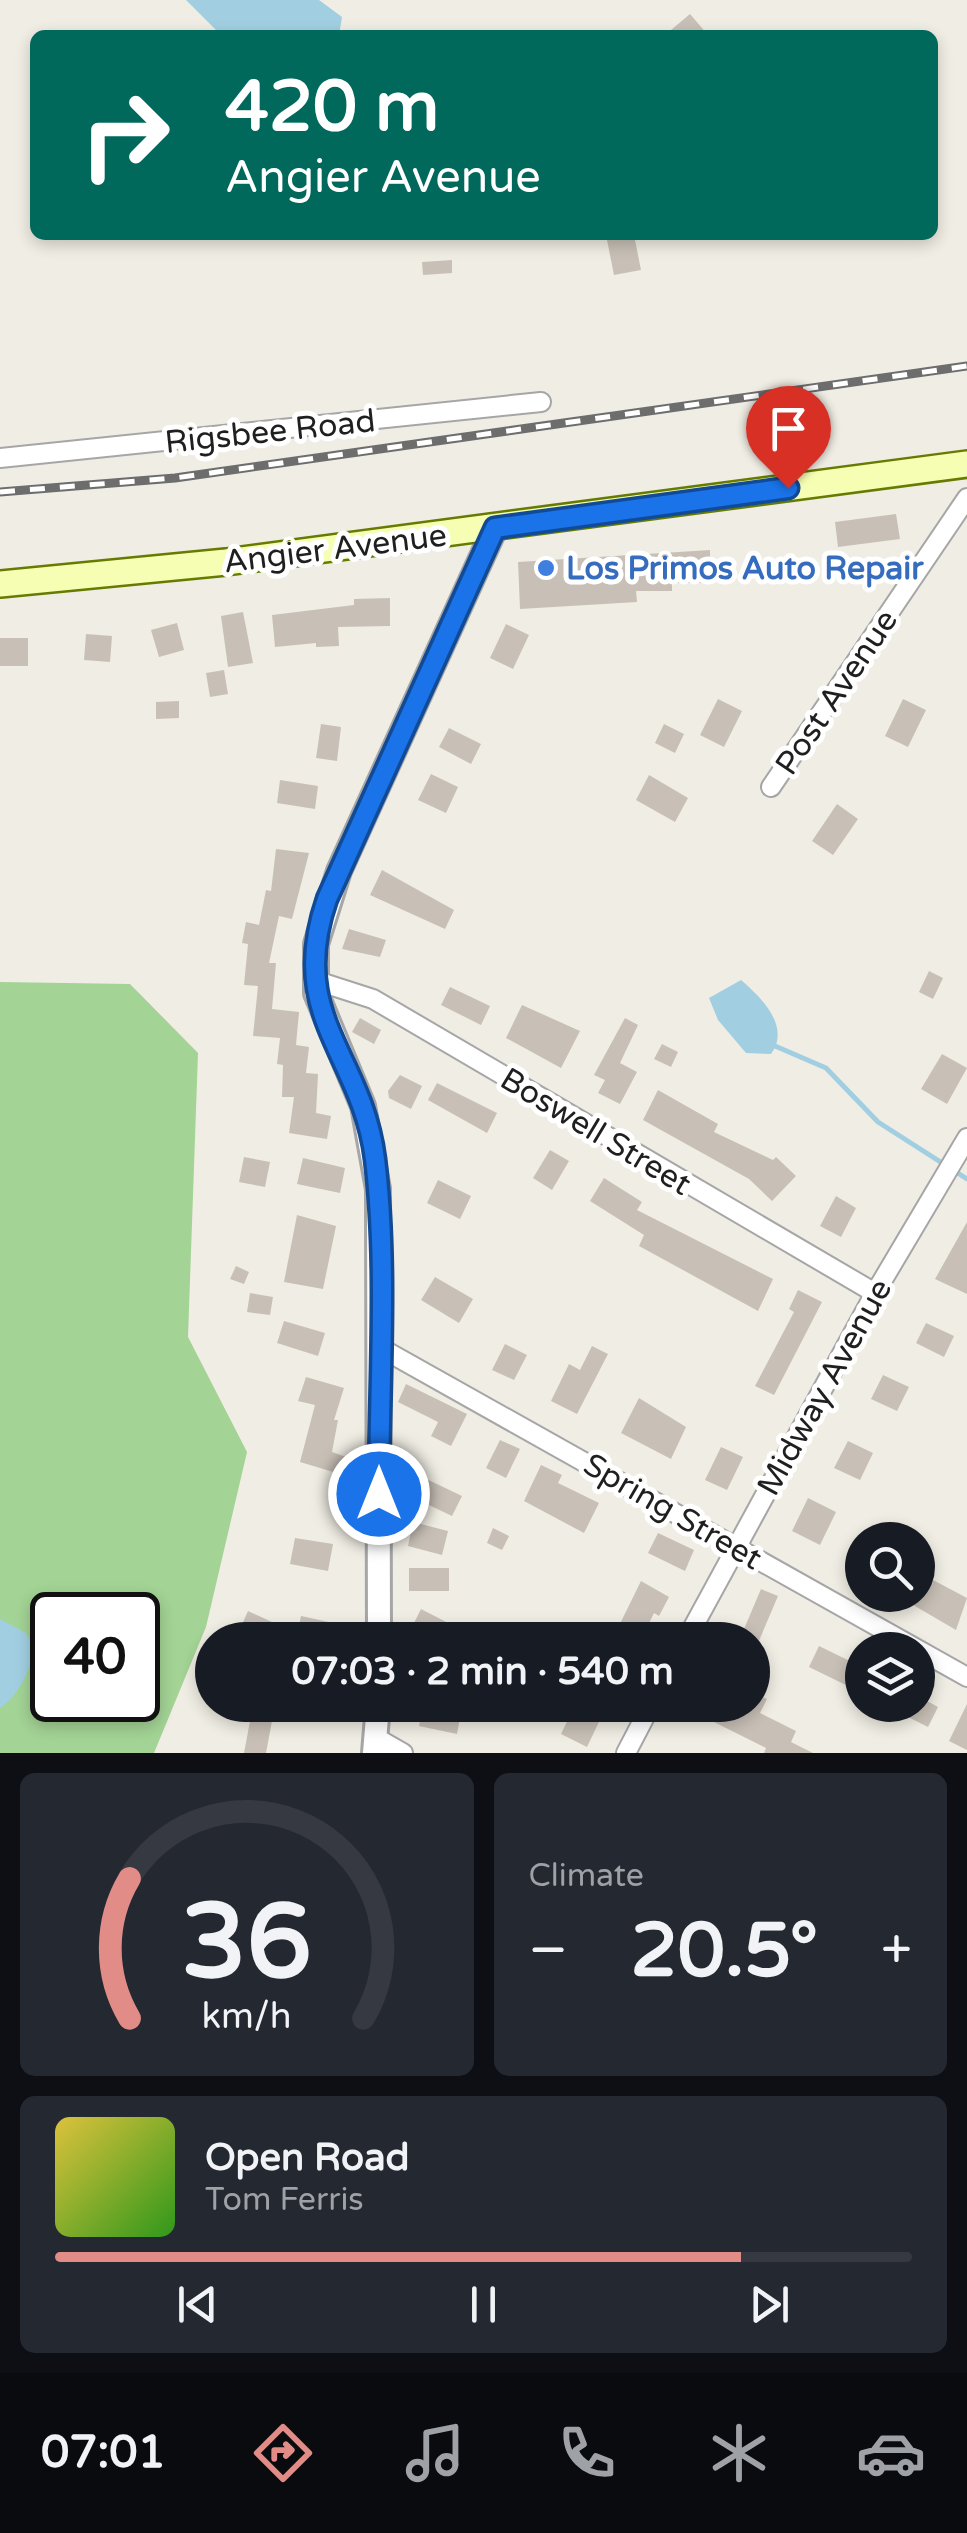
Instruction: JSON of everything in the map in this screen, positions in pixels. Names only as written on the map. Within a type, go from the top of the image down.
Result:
[{"type":"main road","name":"Angier Avenue","points":[[0,584],[226,562],[967,464]]},
{"type":"street","name":"Rigsbee Road","points":[[0,458],[541,402]]},
{"type":"street","name":"Post Avenue","points":[[772,788],[967,498]]},
{"type":"street","points":[[379,1622],[378,1189],[370,1132],[322,1014],[314,980],[316,944],[327,899],[495,528]]},
{"type":"street","name":"Boswell Street","points":[[314,980],[373,999],[875,1293]]},
{"type":"street","name":"Midway Avenue","points":[[696,1622],[875,1293],[967,1138]]},
{"type":"street","name":"Spring Street","points":[[379,1348],[407,1359],[967,1677]]},
{"type":"street","points":[[626,1753],[643,1722]]},
{"type":"street","points":[[374,1745],[402,1753]]},
{"type":"green space","points":[[0,982],[130,984],[198,1053],[188,1337],[247,1452],[207,1622],[195,1622],[195,1654],[154,1753],[0,1753]]},
{"type":"water","points":[[186,0],[319,0],[342,17],[340,30],[216,30]]},
{"type":"water","points":[[741,980],[765,1004],[776,1023],[778,1034],[771,1054],[746,1053],[718,1020],[709,998]]},
{"type":"water","points":[[0,1619],[26,1633],[30,1663],[21,1684],[0,1708]]},
{"type":"building","points":[[690,14],[704,30],[671,30]]},
{"type":"building","points":[[607,240],[635,240],[641,270],[614,275]]},
{"type":"building","points":[[452,260],[452,273],[423,275],[422,262]]},
{"type":"building","points":[[896,514],[900,539],[838,547],[835,522]]},
{"type":"building","points":[[710,550],[710,583],[672,583],[672,591],[636,591],[637,602],[520,609],[518,562]]},
{"type":"building","points":[[390,598],[390,626],[338,627],[339,646],[316,647],[316,643],[275,647],[272,615],[354,605],[354,599]]},
{"type":"building","points":[[243,612],[253,663],[228,667],[221,616]]},
{"type":"building","points":[[177,623],[184,650],[159,657],[151,630]]},
{"type":"building","points":[[506,624],[529,635],[513,669],[490,658]]},
{"type":"building","points":[[86,634],[112,636],[110,662],[84,660]]},
{"type":"building","points":[[0,638],[28,638],[28,666],[0,666]]},
{"type":"building","points":[[224,670],[228,694],[210,697],[206,673]]},
{"type":"building","points":[[718,699],[742,711],[724,747],[700,735]]},
{"type":"building","points":[[903,699],[926,710],[908,747],[885,736]]},
{"type":"building","points":[[179,701],[179,718],[156,719],[156,702]]},
{"type":"building","points":[[321,724],[341,727],[337,761],[316,758]]},
{"type":"building","points":[[664,724],[684,734],[675,753],[655,743]]},
{"type":"building","points":[[449,728],[481,744],[471,764],[439,747]]},
{"type":"building","points":[[431,774],[458,787],[446,813],[418,800]]},
{"type":"building","points":[[649,775],[688,798],[675,822],[636,800]]},
{"type":"building","points":[[280,780],[318,786],[315,809],[277,803]]},
{"type":"building","points":[[837,804],[858,819],[833,855],[812,841]]},
{"type":"building","points":[[276,849],[309,853],[292,919],[279,916],[269,963],[276,963],[272,1009],[299,1012],[296,1045],[309,1047],[306,1073],[318,1074],[316,1113],[331,1116],[327,1139],[289,1133],[294,1097],[282,1097],[283,1065],[277,1064],[280,1038],[253,1036],[258,986],[244,985],[248,944],[242,943],[246,922],[259,925],[266,890],[271,891]]},
{"type":"building","points":[[382,870],[454,910],[445,929],[370,895]]},
{"type":"building","points":[[349,929],[386,940],[380,957],[342,949]]},
{"type":"building","points":[[929,971],[943,978],[933,999],[919,992]]},
{"type":"building","points":[[450,987],[490,1006],[481,1025],[441,1005]]},
{"type":"building","points":[[522,1005],[580,1031],[561,1068],[506,1038]]},
{"type":"building","points":[[360,1018],[381,1030],[374,1044],[352,1032]]},
{"type":"building","points":[[625,1018],[638,1025],[620,1063],[637,1072],[620,1104],[598,1093],[605,1080],[594,1075]]},
{"type":"building","points":[[662,1044],[678,1052],[671,1067],[654,1059]]},
{"type":"building","points":[[942,1054],[967,1068],[947,1104],[921,1089]]},
{"type":"building","points":[[400,1075],[422,1086],[411,1109],[389,1098],[388,1091]]},
{"type":"building","points":[[437,1083],[497,1113],[487,1133],[428,1100]]},
{"type":"building","points":[[658,1090],[718,1124],[714,1132],[773,1160],[776,1157],[796,1176],[772,1201],[749,1179],[643,1120]]},
{"type":"building","points":[[550,1150],[569,1161],[552,1190],[533,1178]]},
{"type":"building","points":[[244,1157],[270,1162],[265,1187],[239,1182]]},
{"type":"building","points":[[303,1158],[345,1168],[340,1193],[297,1184]]},
{"type":"building","points":[[604,1178],[642,1202],[637,1210],[773,1279],[758,1311],[639,1246],[644,1235],[590,1201]]},
{"type":"building","points":[[438,1180],[471,1196],[460,1219],[427,1203]]},
{"type":"building","points":[[836,1196],[856,1208],[841,1237],[820,1226]]},
{"type":"building","points":[[297,1215],[336,1226],[323,1289],[284,1282]]},
{"type":"building","points":[[967,1222],[967,1294],[935,1279]]},
{"type":"building","points":[[236,1266],[249,1272],[244,1284],[230,1279]]},
{"type":"building","points":[[435,1277],[473,1299],[459,1323],[421,1300]]},
{"type":"building","points":[[798,1290],[822,1302],[774,1395],[755,1386],[794,1312],[789,1309]]},
{"type":"building","points":[[250,1293],[273,1297],[270,1315],[247,1312]]},
{"type":"building","points":[[284,1321],[325,1333],[318,1356],[277,1343]]},
{"type":"building","points":[[926,1323],[954,1336],[944,1357],[916,1343]]},
{"type":"building","points":[[505,1344],[527,1355],[514,1380],[492,1370]]},
{"type":"building","points":[[592,1346],[608,1354],[577,1414],[551,1401],[569,1364],[580,1370]]},
{"type":"building","points":[[883,1375],[909,1387],[897,1411],[871,1399]]},
{"type":"building","points":[[306,1377],[344,1388],[334,1420],[338,1420],[332,1452],[346,1457],[340,1474],[300,1462],[315,1405],[298,1401]]},
{"type":"building","points":[[406,1384],[467,1414],[451,1446],[431,1436],[438,1422],[398,1402]]},
{"type":"building","points":[[639,1398],[686,1427],[671,1459],[621,1433]]},
{"type":"building","points":[[500,1440],[520,1449],[506,1478],[486,1468]]},
{"type":"building","points":[[848,1441],[873,1453],[860,1480],[834,1468]]},
{"type":"building","points":[[721,1447],[743,1457],[727,1490],[705,1480]]},
{"type":"building","points":[[541,1465],[562,1475],[558,1483],[599,1503],[584,1533],[524,1501]]},
{"type":"building","points":[[418,1475],[462,1496],[452,1516],[408,1495]]},
{"type":"building","points":[[808,1498],[836,1512],[820,1545],[792,1531]]},
{"type":"building","points":[[413,1522],[448,1531],[442,1555],[408,1546]]},
{"type":"building","points":[[493,1528],[509,1536],[502,1550],[487,1543]]},
{"type":"building","points":[[658,1533],[694,1550],[685,1571],[648,1553]]},
{"type":"building","points":[[295,1538],[333,1544],[328,1571],[290,1564]]},
{"type":"building","points":[[409,1568],[449,1568],[449,1591],[409,1591]]},
{"type":"building","points":[[641,1581],[669,1597],[659,1616],[654,1613],[650,1622],[621,1622]]},
{"type":"building","points":[[935,1581],[967,1598],[956,1630],[925,1612],[935,1612]]},
{"type":"building","points":[[761,1589],[778,1596],[767,1622],[747,1622]]},
{"type":"building","points":[[421,1609],[446,1622],[414,1622]]},
{"type":"building","points":[[248,1611],[272,1622],[243,1622]]},
{"type":"building","points":[[301,1616],[329,1622],[300,1622]]},
{"type":"building","points":[[819,1646],[845,1659],[845,1685],[809,1667]]},
{"type":"building","points":[[967,1704],[967,1750],[949,1741]]},
{"type":"building","points":[[770,1718],[796,1731],[791,1742],[813,1753],[764,1753],[766,1748],[714,1722],[770,1722]]},
{"type":"building","points":[[250,1722],[272,1722],[266,1753],[244,1753]]},
{"type":"building","points":[[420,1722],[459,1722],[457,1734],[419,1726]]},
{"type":"building","points":[[567,1722],[599,1722],[587,1747],[561,1734]]},
{"type":"waterway","points":[[775,1046],[826,1068],[878,1122],[967,1179]]},
{"type":"railway","points":[[0,492],[175,478],[967,366]]},
{"type":"place","name":"Los Primos Auto Repair","points":[[546,568]]},
{"type":"route","points":[[379,1494],[378,1189],[363,1106],[316,992],[316,944],[327,899],[495,528],[788,488]]}]
